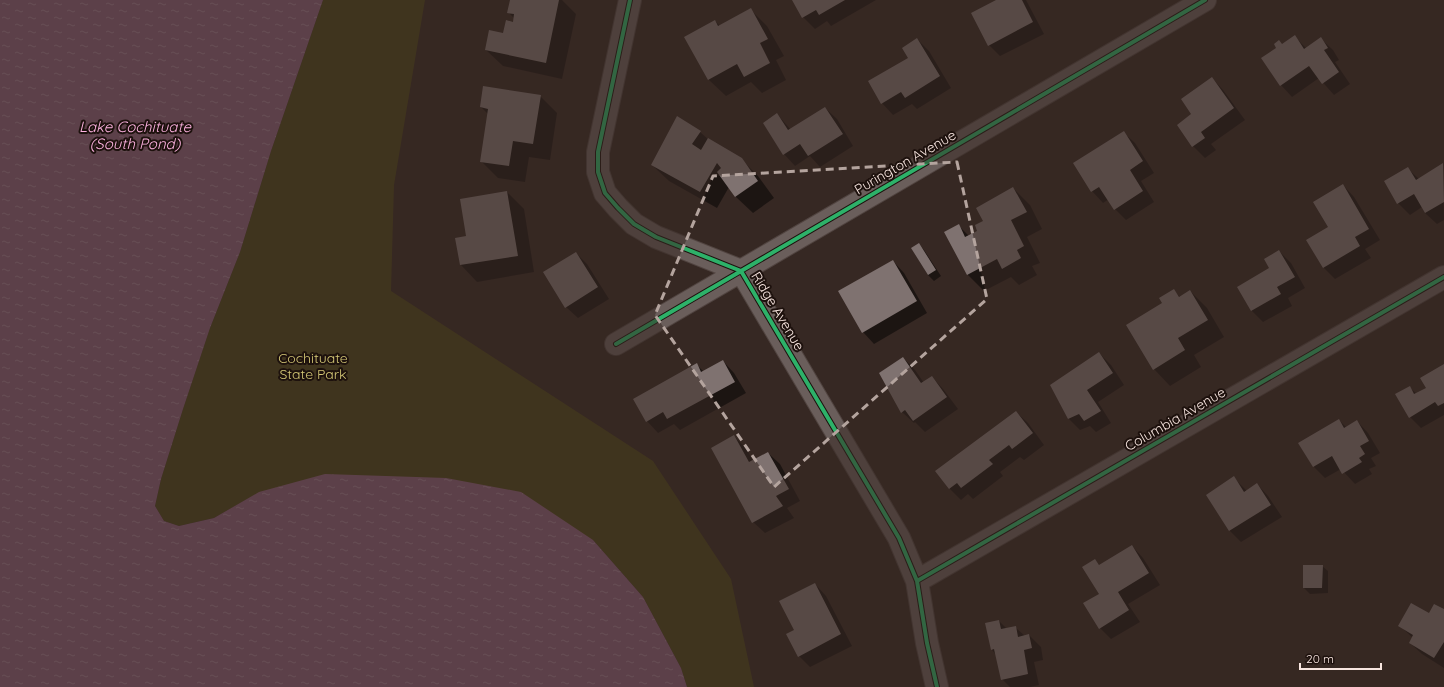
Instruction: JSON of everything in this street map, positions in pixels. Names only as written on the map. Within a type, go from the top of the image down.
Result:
[{"type":"street","name":"Ridge Avenue","points":[[630,0],[598,152],[598,172],[605,193],[634,224],[656,237],[741,271],[899,538],[917,581],[927,643],[937,687]]},
{"type":"street","name":"Purington Avenue","points":[[616,344],[1205,0]]},
{"type":"street","name":"Columbia Avenue","points":[[917,581],[1444,277]]},
{"type":"highlighted area","points":[[957,162],[987,299],[774,487],[655,315],[713,176]]},
{"type":"green space","name":"Cochituate State Park","points":[[323,0],[425,0],[394,185],[391,291],[653,461],[731,579],[754,687],[687,687],[681,668],[643,597],[593,540],[260,492],[214,518],[179,526],[164,521],[155,506],[161,479],[210,328],[240,252],[271,151]]},
{"type":"water","name":"Lake Cochituate (South Pond)","points":[[0,0],[323,0],[271,151],[240,252],[210,328],[161,479],[155,506],[164,521],[179,526],[214,518],[259,492],[325,474],[446,478],[521,492],[593,540],[643,597],[681,668],[687,687],[0,687]]},
{"type":"building","points":[[510,0],[559,0],[546,63],[485,50],[489,30],[503,33],[506,20],[513,22],[514,14],[507,13]]},
{"type":"building","points":[[792,0],[845,0],[819,15],[816,10],[802,18]]},
{"type":"building","points":[[996,0],[1022,0],[1033,22],[988,46],[971,13]]},
{"type":"building","points":[[751,8],[768,39],[760,43],[770,63],[744,77],[737,64],[708,80],[684,37],[715,20],[718,26]]},
{"type":"building","points":[[1295,35],[1304,49],[1321,37],[1328,48],[1324,50],[1339,72],[1322,84],[1309,66],[1280,86],[1261,58],[1276,48],[1274,44],[1279,40],[1282,44]]},
{"type":"building","points":[[917,38],[940,76],[905,98],[901,92],[881,104],[868,81],[908,58],[902,48]]},
{"type":"building","points":[[1212,77],[1234,108],[1201,132],[1205,138],[1192,147],[1177,125],[1191,114],[1181,99]]},
{"type":"building","points":[[483,86],[541,95],[533,144],[513,141],[509,166],[480,162],[488,109],[480,107]]},
{"type":"building","points":[[825,107],[843,134],[808,156],[800,144],[783,155],[763,123],[777,113],[788,130]]},
{"type":"building","points":[[677,116],[701,131],[692,144],[701,150],[708,138],[742,158],[758,181],[735,197],[717,172],[721,168],[717,163],[700,192],[651,165]]},
{"type":"building","points":[[1124,131],[1143,161],[1130,170],[1143,191],[1114,210],[1099,187],[1091,192],[1073,163]]},
{"type":"building","points":[[1443,163],[1444,202],[1425,213],[1414,194],[1397,204],[1384,181],[1408,167],[1416,180]]},
{"type":"building","points":[[1343,184],[1369,229],[1355,237],[1360,246],[1323,268],[1306,240],[1328,227],[1313,202]]},
{"type":"building","points":[[1013,187],[1027,212],[1011,220],[1024,246],[1017,250],[1021,258],[1002,269],[997,259],[967,275],[944,232],[959,224],[965,237],[977,231],[975,225],[983,221],[976,208]]},
{"type":"building","points":[[507,191],[518,256],[460,265],[455,238],[466,236],[460,199]]},
{"type":"building","points":[[919,243],[936,270],[928,275],[911,248]]},
{"type":"building","points":[[1279,250],[1295,277],[1277,287],[1281,294],[1251,311],[1237,287],[1269,268],[1264,259]]},
{"type":"building","points":[[576,252],[598,287],[565,308],[543,272]]},
{"type":"building","points":[[893,260],[917,301],[862,333],[838,291]]},
{"type":"building","points":[[1174,289],[1179,297],[1190,290],[1208,320],[1178,338],[1185,350],[1153,370],[1126,325],[1162,303],[1159,298]]},
{"type":"building","points":[[1099,352],[1113,373],[1087,390],[1101,411],[1084,421],[1079,414],[1068,419],[1050,385]]},
{"type":"building","points":[[903,357],[921,383],[932,376],[947,397],[913,421],[905,410],[901,413],[879,373]]},
{"type":"building","points":[[723,360],[735,382],[667,419],[663,412],[646,422],[633,399],[697,363],[701,372]]},
{"type":"building","points":[[1444,364],[1444,403],[1438,406],[1435,402],[1409,418],[1395,394],[1410,386],[1414,394],[1426,388],[1420,378]]},
{"type":"building","points":[[1016,411],[1033,433],[1012,449],[1009,445],[989,460],[993,464],[961,488],[957,483],[949,489],[935,471]]},
{"type":"building","points":[[1339,419],[1344,428],[1357,420],[1369,441],[1360,446],[1365,454],[1359,458],[1362,462],[1342,474],[1332,456],[1313,467],[1298,443]]},
{"type":"building","points":[[734,435],[749,462],[768,452],[789,489],[776,496],[783,506],[752,523],[711,448]]},
{"type":"building","points":[[1234,476],[1244,492],[1257,483],[1271,505],[1229,531],[1206,495]]},
{"type":"building","points":[[1132,545],[1149,573],[1118,592],[1129,610],[1099,629],[1083,603],[1099,594],[1082,567],[1095,559],[1099,565]]},
{"type":"building","points":[[1303,565],[1323,565],[1322,588],[1303,588]]},
{"type":"building","points":[[815,583],[841,634],[798,657],[786,634],[794,630],[779,601]]},
{"type":"building","points":[[1411,603],[1429,613],[1434,604],[1444,609],[1444,642],[1434,658],[1409,643],[1413,635],[1398,626]]},
{"type":"building","points":[[999,620],[1001,629],[1016,626],[1018,637],[1029,634],[1032,648],[1024,650],[1028,674],[1001,680],[994,649],[991,650],[985,623]]},
{"type":"cycle path","points":[[630,0],[598,152],[598,172],[605,193],[634,224],[656,237],[741,271],[899,538],[917,581],[927,643],[937,687]]},
{"type":"cycle path","points":[[616,344],[1205,0]]},
{"type":"cycle path","points":[[917,581],[1444,277]]}]
